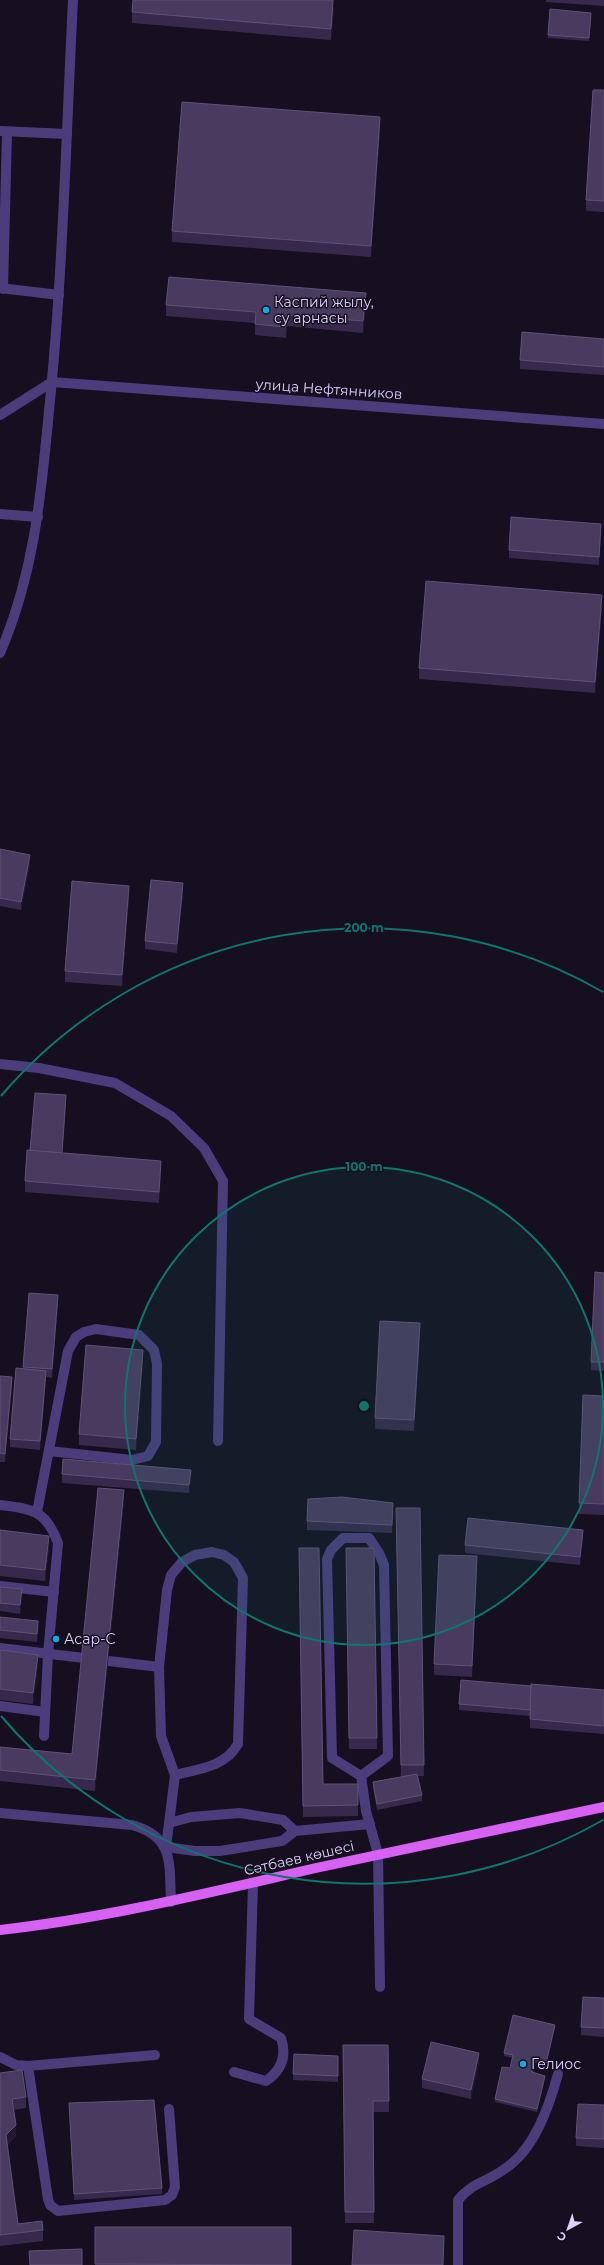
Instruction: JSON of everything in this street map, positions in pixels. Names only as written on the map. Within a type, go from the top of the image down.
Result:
[{"type":"main road","name":"Сәтбаев көшесі","points":[[0,1930],[58,1923],[172,1902],[378,1854],[604,1807]]},
{"type":"street","points":[[0,653],[26,577],[38,517],[52,382],[59,295],[73,0]]},
{"type":"street","points":[[59,295],[2,288],[4,131],[67,134]]},
{"type":"street","points":[[0,415],[52,382]]},
{"type":"street","name":"улица Нефтянников","points":[[52,382],[604,424]]},
{"type":"street","points":[[0,514],[38,517]]},
{"type":"street","points":[[0,1064],[39,1068],[115,1084],[171,1116],[204,1148],[223,1181],[218,1440]]},
{"type":"street","points":[[37,1512],[68,1351],[76,1337],[84,1332],[96,1328],[139,1335],[148,1342],[154,1350],[157,1364],[156,1442],[148,1456],[132,1460],[49,1451]]},
{"type":"street","points":[[0,1505],[27,1508],[37,1512],[53,1527],[58,1543],[48,1654],[44,1736]]},
{"type":"street","points":[[361,1776],[388,1756],[384,1565],[379,1553],[369,1538],[343,1538],[331,1550],[327,1558],[332,1758],[361,1776],[370,1824],[378,1854],[380,1987]]},
{"type":"street","points":[[172,1902],[166,1847],[175,1775],[161,1736],[159,1667],[167,1590],[171,1575],[182,1562],[195,1555],[212,1552],[224,1555],[234,1562],[244,1578],[238,1744],[233,1753],[224,1761],[208,1767],[175,1775]]},
{"type":"street","points":[[0,1586],[54,1592]]},
{"type":"street","points":[[0,1648],[159,1667]]},
{"type":"street","points":[[0,1706],[45,1712]]},
{"type":"street","points":[[0,1813],[132,1825],[143,1828],[156,1836],[166,1847],[195,1851],[220,1850],[282,1841],[295,1831],[370,1824]]},
{"type":"street","points":[[169,1823],[191,1817],[240,1813],[283,1820],[295,1831]]},
{"type":"street","points":[[234,2072],[266,2082],[275,2075],[282,2064],[285,2050],[281,2038],[249,2019],[253,1882]]},
{"type":"street","points":[[0,2057],[16,2065],[28,2066],[155,2055]]},
{"type":"street","points":[[28,2066],[48,2199],[50,2205],[58,2211],[165,2200],[169,2197],[175,2187],[169,2109]]},
{"type":"street","points":[[458,2265],[458,2200],[468,2188],[504,2170],[521,2156],[548,2108],[558,2074]]},
{"type":"building","points":[[133,0],[333,0],[331,29],[132,12]]},
{"type":"building","points":[[550,9],[591,13],[589,38],[548,35]]},
{"type":"building","points":[[593,90],[604,90],[604,201],[586,200]]},
{"type":"building","points":[[182,102],[380,117],[371,246],[172,231]]},
{"type":"building","name":"Каспий жылу, су арнасы","points":[[169,277],[366,293],[363,321],[287,315],[286,327],[255,324],[256,312],[166,305]]},
{"type":"building","points":[[522,332],[604,339],[604,367],[520,360]]},
{"type":"building","points":[[511,517],[601,524],[599,557],[509,550]]},
{"type":"building","points":[[426,581],[602,595],[595,682],[419,668]]},
{"type":"building","points":[[0,849],[30,855],[21,902],[0,898]]},
{"type":"building","points":[[151,880],[183,883],[177,944],[145,941]]},
{"type":"building","points":[[72,881],[129,886],[122,975],[65,971]]},
{"type":"building","points":[[35,1093],[66,1095],[62,1153],[30,1151]]},
{"type":"building","points":[[27,1150],[161,1161],[159,1192],[25,1181]]},
{"type":"building","points":[[595,1272],[604,1273],[604,1362],[591,1362]]},
{"type":"building","points":[[29,1293],[58,1295],[52,1369],[23,1367]]},
{"type":"building","points":[[380,1321],[420,1323],[414,1420],[375,1418]]},
{"type":"building","points":[[86,1345],[143,1350],[136,1439],[79,1434]]},
{"type":"building","points":[[16,1368],[46,1371],[40,1441],[10,1439]]},
{"type":"building","points":[[0,1376],[12,1377],[5,1454],[0,1453]]},
{"type":"building","points":[[583,1395],[604,1396],[604,1504],[579,1503]]},
{"type":"building","points":[[63,1459],[191,1470],[189,1485],[62,1474]]},
{"type":"building","points":[[98,1488],[124,1490],[95,1780],[0,1770],[0,1747],[72,1754]]},
{"type":"building","points":[[342,1497],[393,1503],[392,1525],[307,1521],[308,1499]]},
{"type":"building","points":[[396,1508],[420,1508],[424,1765],[401,1765]]},
{"type":"building","points":[[468,1518],[583,1530],[580,1557],[465,1545]]},
{"type":"building","points":[[0,1530],[49,1536],[45,1570],[0,1565]]},
{"type":"building","points":[[299,1548],[319,1548],[323,1784],[358,1784],[358,1805],[303,1806]]},
{"type":"building","points":[[346,1548],[374,1548],[377,1738],[349,1738]]},
{"type":"building","points":[[439,1555],[477,1556],[472,1666],[434,1664]]},
{"type":"building","points":[[0,1587],[22,1589],[20,1605],[0,1603]]},
{"type":"building","points":[[0,1617],[38,1621],[37,1634],[0,1630]]},
{"type":"building","points":[[0,1650],[38,1655],[33,1693],[0,1689]]},
{"type":"building","points":[[461,1680],[531,1686],[530,1710],[459,1704]]},
{"type":"building","points":[[531,1684],[604,1690],[604,1726],[530,1719]]},
{"type":"building","points":[[417,1774],[422,1795],[377,1804],[373,1782]]},
{"type":"building","points":[[583,1997],[604,1998],[604,2028],[581,2027]]},
{"type":"building","name":"Гелиос","points":[[513,2015],[555,2025],[546,2063],[535,2060],[532,2072],[545,2076],[537,2109],[495,2099],[502,2067],[510,2068],[513,2055],[504,2053]]},
{"type":"building","points":[[431,2042],[479,2053],[471,2090],[422,2079]]},
{"type":"building","points":[[343,2045],[388,2045],[389,2101],[373,2101],[374,2212],[345,2212]]},
{"type":"building","points":[[294,2054],[338,2056],[338,2076],[293,2074]]},
{"type":"building","points":[[22,2070],[26,2097],[12,2099],[16,2125],[6,2135],[18,2224],[42,2221],[43,2230],[0,2235],[0,2073]]},
{"type":"building","points":[[154,2100],[162,2188],[74,2194],[69,2103]]},
{"type":"building","points":[[578,2104],[604,2105],[604,2139],[576,2138]]},
{"type":"building","points":[[95,2227],[291,2227],[291,2265],[95,2264]]},
{"type":"building","points":[[354,2230],[444,2236],[443,2265],[352,2265]]},
{"type":"building","points":[[82,2249],[82,2265],[30,2265],[29,2251]]},
{"type":"place","name":"Каспий жылу, су арнасы","points":[[266,310]]},
{"type":"place","name":"Асар-С","points":[[56,1639]]},
{"type":"place","name":"Гелиос","points":[[523,2064]]}]
